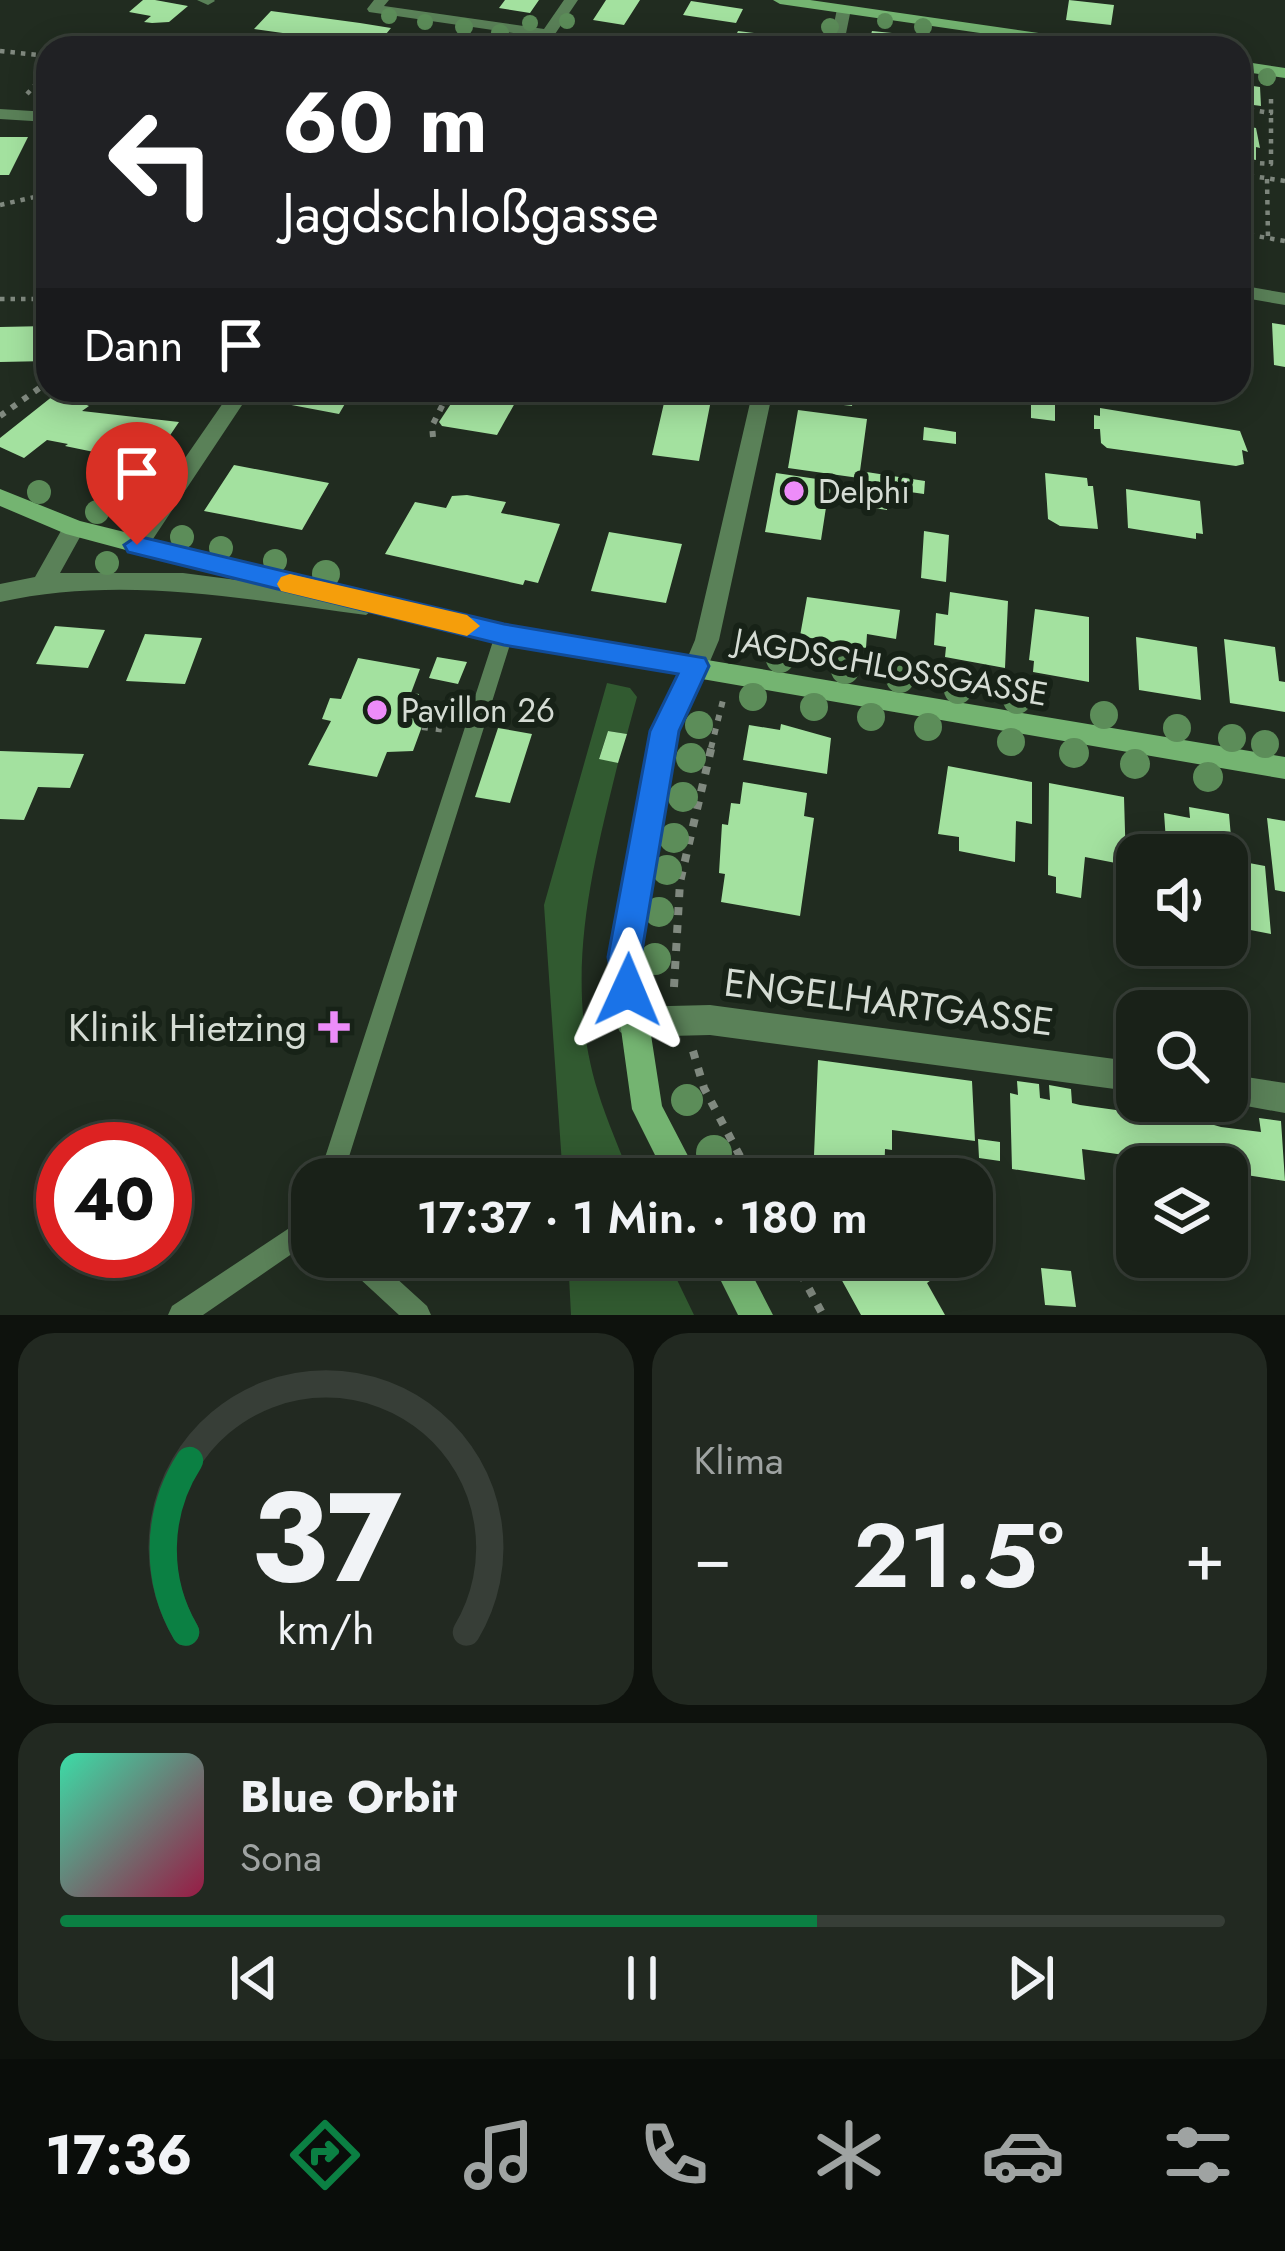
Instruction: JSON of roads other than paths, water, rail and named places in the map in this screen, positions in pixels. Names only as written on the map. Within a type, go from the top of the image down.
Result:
[{"type":"street","points":[[382,0],[374,9],[548,34],[572,0]]},
{"type":"street","points":[[780,0],[1032,36]]},
{"type":"street","points":[[838,36],[844,9]]},
{"type":"street","points":[[0,114],[36,116]]},
{"type":"street","points":[[1251,293],[1285,299]]},
{"type":"street","points":[[137,545],[234,402]]},
{"type":"street","points":[[673,1158],[646,1109],[625,957],[664,731],[707,640],[760,402]]},
{"type":"street","name":"JAGDSCHLOSSGASSE","points":[[0,497],[74,528],[504,634],[1285,768]]},
{"type":"street","points":[[45,580],[74,528]]},
{"type":"street","points":[[0,593],[45,580],[168,582],[404,611]]},
{"type":"street","name":"ENGELHARTGASSE","points":[[631,1022],[678,1018],[1116,1074]]},
{"type":"street","points":[[1248,1092],[1285,1098]]},
{"type":"street","points":[[736,1278],[756,1315]]},
{"type":"lane","points":[[337,1158],[504,634]]},
{"type":"lane","points":[[181,1315],[291,1239]]},
{"type":"lane","points":[[378,1278],[418,1315]]},
{"type":"place","name":"Delphi","points":[[794,491]]},
{"type":"place","name":"Pavillon 26","points":[[377,710]]},
{"type":"place","name":"Klinik Hietzing","points":[[334,1027]]}]
